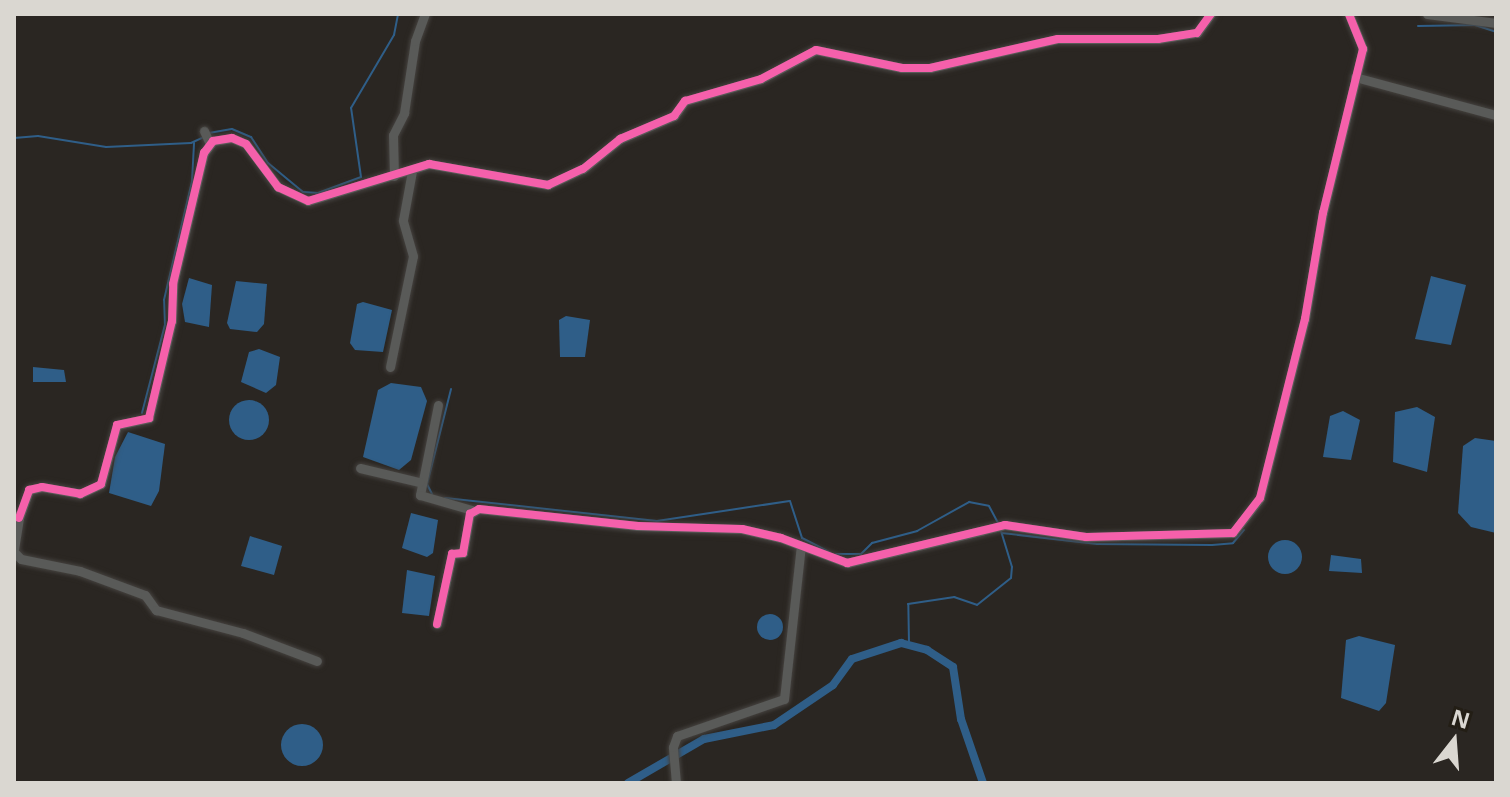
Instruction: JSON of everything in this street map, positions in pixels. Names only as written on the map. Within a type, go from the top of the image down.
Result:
[{"type":"street","points":[[394,176],[393,135],[404,113],[415,41],[425,14]]},
{"type":"street","points":[[317,661],[243,633],[156,610],[145,595],[80,571],[21,559],[14,550],[16,516],[29,490],[42,487],[80,494],[101,484],[117,425],[149,418],[172,321],[173,284],[207,138],[232,138],[246,144],[278,187],[308,201],[444,164],[526,185],[556,183],[620,139],[674,116],[685,101],[761,79],[816,50],[902,68],[930,68],[1058,39],[1187,35],[1203,31],[1211,14]]},
{"type":"street","points":[[438,405],[419,482],[424,498],[472,510],[517,510],[638,526],[723,527],[801,546],[853,563],[999,527],[1078,536],[1226,536],[1254,511],[1299,347],[1363,44],[1351,28],[1349,14]]},
{"type":"street","points":[[1427,14],[1496,23]]},
{"type":"street","points":[[1355,77],[1496,115]]},
{"type":"street","points":[[390,367],[413,256],[403,220],[412,171]]},
{"type":"street","points":[[360,468],[419,482]]},
{"type":"street","points":[[437,624],[452,554],[463,553],[472,510]]},
{"type":"street","points":[[676,783],[678,762],[673,747],[677,736],[711,721],[782,702],[801,546]]},
{"type":"water","points":[[1431,276],[1466,285],[1451,345],[1415,339]]},
{"type":"water","points":[[189,278],[212,285],[209,327],[185,322],[182,304]]},
{"type":"water","points":[[236,281],[267,284],[264,324],[257,332],[230,329],[227,323]]},
{"type":"water","points":[[363,302],[392,310],[383,352],[355,350],[350,343],[357,304]]},
{"type":"water","points":[[566,316],[590,320],[585,357],[560,357],[559,320]]},
{"type":"water","points":[[259,349],[280,357],[276,385],[266,393],[241,382],[249,352]]},
{"type":"water","points":[[33,367],[64,370],[66,382],[33,382]]},
{"type":"water","points":[[391,383],[421,387],[427,401],[411,460],[399,470],[363,457],[378,390]]},
{"type":"water","points":[[249,400],[263,406],[269,420],[263,434],[249,440],[235,434],[229,420],[235,406]]},
{"type":"water","points":[[1417,407],[1435,417],[1427,472],[1393,462],[1395,412]]},
{"type":"water","points":[[1343,411],[1360,420],[1351,460],[1323,457],[1330,416]]},
{"type":"water","points":[[128,432],[165,444],[159,491],[151,506],[109,493],[115,457]]},
{"type":"water","points":[[1475,438],[1496,441],[1496,533],[1471,527],[1458,513],[1463,446]]},
{"type":"water","points":[[411,513],[438,520],[433,553],[427,557],[402,548]]},
{"type":"water","points":[[250,536],[282,546],[274,575],[241,566]]},
{"type":"water","points":[[1285,540],[1297,545],[1302,557],[1297,569],[1285,574],[1273,569],[1268,557],[1273,545]]},
{"type":"water","points":[[1331,555],[1361,559],[1362,573],[1329,571]]},
{"type":"water","points":[[407,570],[435,576],[429,616],[402,613]]},
{"type":"water","points":[[770,614],[779,618],[783,627],[779,636],[770,640],[761,636],[757,627],[761,618]]},
{"type":"water","points":[[1359,636],[1395,645],[1386,703],[1379,711],[1341,698],[1346,640]]},
{"type":"water","points":[[302,724],[317,730],[323,745],[317,760],[302,766],[287,760],[281,745],[287,730]]},
{"type":"waterway","points":[[209,133],[232,129],[251,137],[268,163],[303,192],[318,193],[361,177],[351,108],[394,35],[398,14]]},
{"type":"waterway","points":[[1418,26],[1475,25],[1496,32]]},
{"type":"waterway","points":[[14,138],[38,136],[106,147],[191,143],[204,137]]},
{"type":"waterway","points":[[142,413],[165,325],[164,300],[192,182],[194,143]]},
{"type":"waterway","points":[[432,494],[427,484],[451,389]]},
{"type":"waterway","points":[[445,498],[657,521],[790,501],[802,538],[830,552]]},
{"type":"waterway","points":[[836,554],[861,554],[872,543],[917,531],[969,502],[989,506],[999,525]]},
{"type":"waterway","points":[[1002,533],[1097,544],[1212,545],[1233,543],[1244,530]]},
{"type":"waterway","points":[[909,643],[908,604],[954,597],[977,605],[1011,578],[1012,567],[1001,531]]},
{"type":"waterway","points":[[628,783],[704,739],[774,725],[833,685],[852,659],[901,643],[927,650],[953,667],[961,719],[983,783]]},
{"type":"cycle path","points":[[19,518],[29,490],[42,487],[80,494],[101,484],[117,425],[149,418],[172,321],[173,284],[204,153],[213,141],[232,138],[246,144],[278,187],[308,201],[429,164],[548,185],[583,169],[620,139],[674,116],[685,101],[761,79],[816,50],[902,68],[930,68],[1058,39],[1158,39],[1197,33],[1211,14]]},
{"type":"cycle path","points":[[437,624],[452,554],[463,553],[470,514],[479,509],[638,526],[742,529],[781,538],[847,563],[1005,525],[1086,537],[1233,533],[1260,498],[1305,319],[1323,213],[1363,49],[1349,14]]}]
